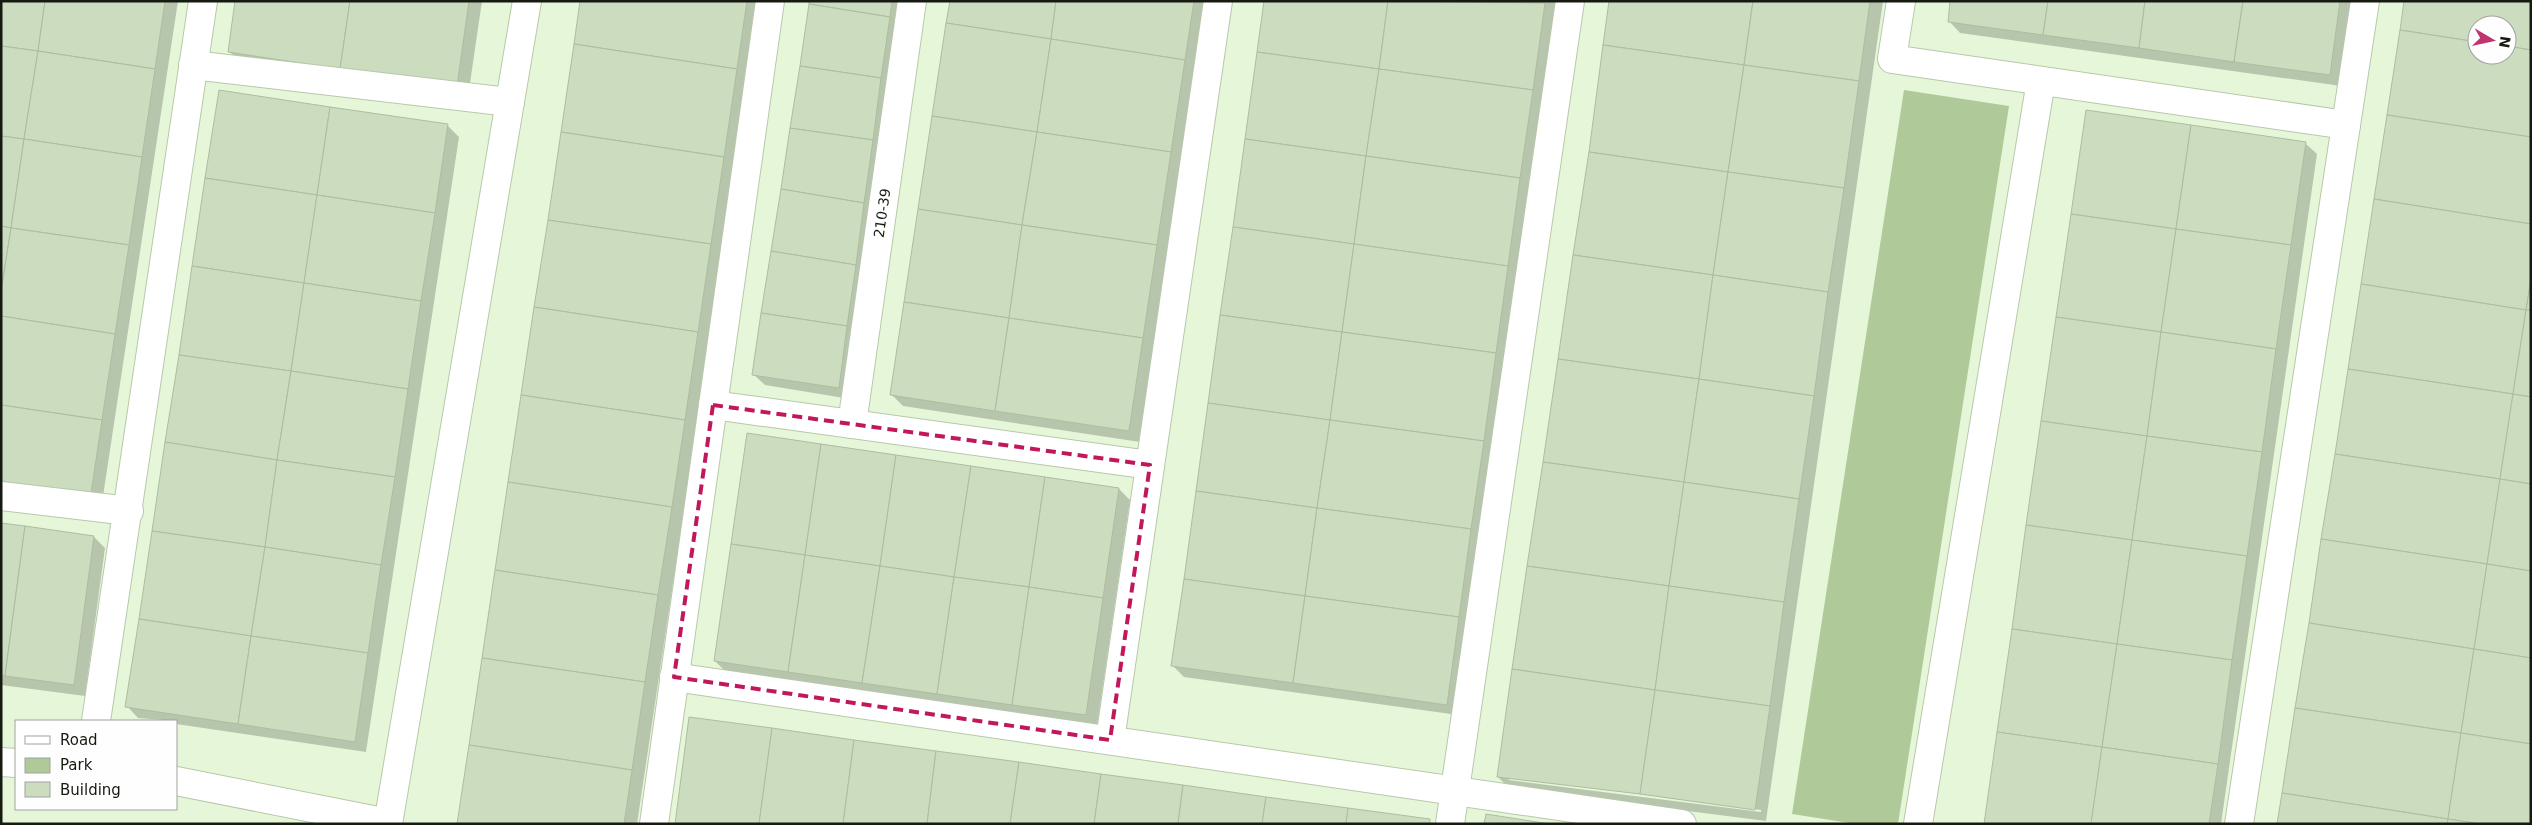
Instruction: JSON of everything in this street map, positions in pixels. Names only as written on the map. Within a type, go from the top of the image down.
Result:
[{"type":"street","points":[[96,720],[203,1]]},
{"type":"street","points":[[178,781],[388,823],[527,1]]},
{"type":"street","points":[[654,824],[770,1]]},
{"type":"street","name":"210-39","points":[[852,424],[912,1]]},
{"type":"street","points":[[1110,740],[1218,1]]},
{"type":"street","points":[[1450,824],[1570,1]]},
{"type":"street","points":[[1901,1],[1892,59],[2346,125]]},
{"type":"street","points":[[2239,824],[2365,1]]},
{"type":"street","points":[[193,65],[510,102]]},
{"type":"street","points":[[1918,824],[2040,81]]},
{"type":"street","points":[[713,405],[1150,465]]},
{"type":"street","points":[[1,496],[128,511]]},
{"type":"street","points":[[674,677],[1682,824]]},
{"type":"street","points":[[1,762],[15,763]]},
{"type":"highlighted area","points":[[713,405],[1150,465],[1110,740],[674,677]]},
{"type":"green space","points":[[1904,90],[2009,106],[1898,824],[1856,824],[1792,814]]},
{"type":"building","points":[[1,1],[45,1],[38,51],[1,46]]},
{"type":"building","points":[[45,1],[165,1],[155,69],[38,51]]},
{"type":"building","points":[[235,1],[350,1],[340,69],[228,52]]},
{"type":"building","points":[[350,1],[469,1],[457,86],[340,69]]},
{"type":"building","points":[[580,1],[747,1],[737,69],[574,44]]},
{"type":"building","points":[[809,1],[892,1],[890,17],[809,4]]},
{"type":"building","points":[[950,1],[1056,1],[1051,39],[946,23]]},
{"type":"building","points":[[1056,1],[1194,1],[1185,60],[1051,39]]},
{"type":"building","points":[[1264,1],[1388,1],[1379,69],[1257,52]]},
{"type":"building","points":[[1388,1],[1545,3],[1533,90],[1379,69]]},
{"type":"building","points":[[1609,1],[1753,1],[1744,65],[1603,45]]},
{"type":"building","points":[[1753,1],[1870,1],[1859,81],[1744,65]]},
{"type":"building","points":[[1950,1],[2048,1],[2043,35],[1948,22]]},
{"type":"building","points":[[2048,1],[2145,1],[2139,48],[2043,35]]},
{"type":"building","points":[[2145,1],[2243,1],[2234,62],[2139,48]]},
{"type":"building","points":[[2243,1],[2340,1],[2330,75],[2234,62]]},
{"type":"building","points":[[2404,1],[2531,1],[2531,50],[2517,48],[2517,15],[2467,15],[2467,40],[2400,30]]},
{"type":"building","points":[[809,4],[890,17],[881,78],[800,66]]},
{"type":"building","points":[[946,23],[1051,39],[1037,132],[932,116]]},
{"type":"building","points":[[2400,30],[2467,40],[2467,65],[2517,65],[2517,48],[2531,50],[2531,137],[2387,115]]},
{"type":"building","points":[[1051,39],[1185,60],[1171,152],[1037,132]]},
{"type":"building","points":[[574,44],[737,69],[724,157],[561,132]]},
{"type":"building","points":[[1603,45],[1744,65],[1728,172],[1589,152]]},
{"type":"building","points":[[1,46],[38,51],[24,139],[1,136]]},
{"type":"building","points":[[38,51],[155,69],[142,157],[24,139]]},
{"type":"building","points":[[1257,52],[1379,69],[1366,156],[1245,139]]},
{"type":"building","points":[[1744,65],[1859,81],[1844,188],[1728,172]]},
{"type":"building","points":[[800,66],[881,78],[873,140],[790,128]]},
{"type":"building","points":[[1379,69],[1533,90],[1520,178],[1366,156]]},
{"type":"building","points":[[219,90],[330,107],[317,195],[205,178]]},
{"type":"building","points":[[330,107],[448,124],[435,213],[317,195]]},
{"type":"building","points":[[2086,110],[2191,125],[2176,229],[2071,214]]},
{"type":"building","points":[[2387,115],[2531,137],[2531,224],[2374,199]]},
{"type":"building","points":[[932,116],[1037,132],[1022,225],[918,209]]},
{"type":"building","points":[[2191,125],[2306,142],[2291,245],[2176,229]]},
{"type":"building","points":[[790,128],[873,140],[864,203],[781,189]]},
{"type":"building","points":[[561,132],[724,157],[711,244],[548,220]]},
{"type":"building","points":[[1037,132],[1171,152],[1157,245],[1022,225]]},
{"type":"building","points":[[1,136],[24,139],[11,228],[1,226]]},
{"type":"building","points":[[24,139],[142,157],[129,245],[11,228]]},
{"type":"building","points":[[1245,139],[1366,156],[1354,244],[1233,227]]},
{"type":"building","points":[[1589,152],[1728,172],[1713,275],[1573,255]]},
{"type":"building","points":[[1366,156],[1520,178],[1508,266],[1354,244]]},
{"type":"building","points":[[1728,172],[1844,188],[1828,292],[1713,275]]},
{"type":"building","points":[[205,178],[317,195],[304,283],[192,266]]},
{"type":"building","points":[[781,189],[864,203],[856,265],[771,251]]},
{"type":"building","points":[[317,195],[435,213],[421,301],[304,283]]},
{"type":"building","points":[[2374,199],[2531,224],[2531,279],[2526,310],[2361,284]]},
{"type":"building","points":[[918,209],[1022,225],[1009,318],[904,302]]},
{"type":"building","points":[[2071,214],[2176,229],[2161,332],[2056,317]]},
{"type":"building","points":[[548,220],[711,244],[698,332],[534,307]]},
{"type":"building","points":[[1022,225],[1157,245],[1143,338],[1009,318]]},
{"type":"building","points":[[1,226],[11,228],[1,292]]},
{"type":"building","points":[[1233,227],[1354,244],[1342,332],[1220,315]]},
{"type":"building","points":[[11,228],[129,245],[115,334],[1,316],[1,292]]},
{"type":"building","points":[[2176,229],[2291,245],[2276,349],[2161,332]]},
{"type":"building","points":[[1354,244],[1508,266],[1496,353],[1342,332]]},
{"type":"building","points":[[771,251],[856,265],[847,326],[761,313]]},
{"type":"building","points":[[1573,255],[1713,275],[1699,379],[1558,359]]},
{"type":"building","points":[[192,266],[304,283],[291,371],[179,355]]},
{"type":"building","points":[[1713,275],[1828,292],[1814,396],[1699,379]]},
{"type":"building","points":[[2531,279],[2531,310],[2526,310]]},
{"type":"building","points":[[304,283],[421,301],[408,389],[291,371]]},
{"type":"building","points":[[2361,284],[2526,310],[2513,394],[2348,369]]},
{"type":"building","points":[[904,302],[1009,318],[995,411],[890,395]]},
{"type":"building","points":[[534,307],[698,332],[685,420],[521,395]]},
{"type":"building","points":[[2526,310],[2531,310],[2531,397],[2513,394]]},
{"type":"building","points":[[761,313],[847,326],[839,388],[752,375]]},
{"type":"building","points":[[1220,315],[1342,332],[1330,420],[1208,403]]},
{"type":"building","points":[[1,316],[115,334],[102,420],[1,405]]},
{"type":"building","points":[[2056,317],[2161,332],[2147,436],[2041,421]]},
{"type":"building","points":[[1009,318],[1143,338],[1129,431],[995,411]]},
{"type":"building","points":[[1342,332],[1496,353],[1484,441],[1330,420]]},
{"type":"building","points":[[2161,332],[2276,349],[2262,452],[2147,436]]},
{"type":"building","points":[[179,355],[291,371],[277,460],[165,442]]},
{"type":"building","points":[[1558,359],[1699,379],[1684,482],[1543,462]]},
{"type":"building","points":[[2348,369],[2513,394],[2500,479],[2335,454]]},
{"type":"building","points":[[291,371],[408,389],[395,477],[277,460]]},
{"type":"building","points":[[1699,379],[1814,396],[1799,499],[1684,482]]},
{"type":"building","points":[[2513,394],[2531,397],[2531,484],[2500,479]]},
{"type":"building","points":[[521,395],[685,420],[672,507],[508,482]]},
{"type":"building","points":[[1208,403],[1330,420],[1317,508],[1196,491]]},
{"type":"building","points":[[1,405],[102,420],[91,493],[1,482]]},
{"type":"building","points":[[1330,420],[1484,441],[1471,529],[1317,508]]},
{"type":"building","points":[[2041,421],[2147,436],[2132,540],[2026,525]]},
{"type":"building","points":[[747,433],[821,444],[805,555],[731,544]]},
{"type":"building","points":[[2147,436],[2262,452],[2247,556],[2132,540]]},
{"type":"building","points":[[165,442],[277,460],[265,547],[152,531]]},
{"type":"building","points":[[821,444],[896,455],[880,566],[805,555]]},
{"type":"building","points":[[2335,454],[2500,479],[2487,564],[2321,539]]},
{"type":"building","points":[[896,455],[971,466],[954,577],[880,566]]},
{"type":"building","points":[[277,460],[395,477],[381,565],[265,547]]},
{"type":"building","points":[[1543,462],[1684,482],[1669,586],[1527,566]]},
{"type":"building","points":[[971,466],[1045,477],[1029,587],[954,577]]},
{"type":"building","points":[[1045,477],[1119,488],[1103,598],[1029,587]]},
{"type":"building","points":[[2500,479],[2531,484],[2531,571],[2487,564]]},
{"type":"building","points":[[508,482],[672,507],[658,595],[495,570]]},
{"type":"building","points":[[1684,482],[1799,499],[1784,602],[1669,586]]},
{"type":"building","points":[[1196,491],[1317,508],[1305,596],[1184,579]]},
{"type":"building","points":[[1317,508],[1471,529],[1459,617],[1305,596]]},
{"type":"building","points":[[1,523],[25,526],[5,676],[1,675]]},
{"type":"building","points":[[2026,525],[2132,540],[2117,644],[2012,629]]},
{"type":"building","points":[[25,526],[94,536],[74,685],[5,676]]},
{"type":"building","points":[[152,531],[265,547],[251,636],[139,619]]},
{"type":"building","points":[[2321,539],[2487,564],[2474,649],[2309,623]]},
{"type":"building","points":[[2132,540],[2247,556],[2232,660],[2117,644]]},
{"type":"building","points":[[731,544],[805,555],[788,672],[714,661]]},
{"type":"building","points":[[265,547],[381,565],[368,653],[251,636]]},
{"type":"building","points":[[805,555],[880,566],[862,683],[788,672]]},
{"type":"building","points":[[2487,564],[2531,571],[2531,658],[2474,649]]},
{"type":"building","points":[[880,566],[954,577],[937,694],[862,683]]},
{"type":"building","points":[[1527,566],[1669,586],[1655,690],[1512,669]]},
{"type":"building","points":[[495,570],[658,595],[645,682],[482,658]]},
{"type":"building","points":[[954,577],[1029,587],[1012,705],[937,694]]},
{"type":"building","points":[[1184,579],[1305,596],[1293,683],[1171,666]]},
{"type":"building","points":[[1669,586],[1784,602],[1770,706],[1655,690]]},
{"type":"building","points":[[1029,587],[1103,598],[1086,715],[1012,705]]},
{"type":"building","points":[[1305,596],[1459,617],[1447,705],[1293,683]]},
{"type":"building","points":[[139,619],[251,636],[238,724],[125,707]]},
{"type":"building","points":[[2309,623],[2474,649],[2461,733],[2295,708]]},
{"type":"building","points":[[2012,629],[2117,644],[2102,747],[1997,732]]},
{"type":"building","points":[[251,636],[368,653],[355,742],[238,724]]},
{"type":"building","points":[[2117,644],[2232,660],[2218,764],[2102,747]]},
{"type":"building","points":[[2474,649],[2531,658],[2531,744],[2461,733]]},
{"type":"building","points":[[482,658],[645,682],[632,770],[469,745]]},
{"type":"building","points":[[1512,669],[1655,690],[1640,794],[1497,777]]},
{"type":"building","points":[[1655,690],[1770,706],[1755,810],[1640,794]]},
{"type":"building","points":[[2295,708],[2461,733],[2448,819],[2282,793]]},
{"type":"building","points":[[689,717],[772,728],[759,824],[675,824]]},
{"type":"building","points":[[772,728],[854,740],[843,824],[759,824]]},
{"type":"building","points":[[1997,732],[2102,747],[2091,824],[1984,824]]},
{"type":"building","points":[[2461,733],[2531,744],[2531,824],[2481,824],[2448,819]]},
{"type":"building","points":[[854,740],[936,751],[927,824],[843,824]]},
{"type":"building","points":[[469,745],[632,770],[624,824],[457,824]]},
{"type":"building","points":[[2102,747],[2218,764],[2209,824],[2091,824]]},
{"type":"building","points":[[936,751],[1019,762],[1010,824],[927,824]]},
{"type":"building","points":[[1019,762],[1101,774],[1094,824],[1010,824]]},
{"type":"building","points":[[1101,774],[1183,785],[1178,824],[1094,824]]},
{"type":"building","points":[[1183,785],[1266,797],[1262,824],[1178,824]]},
{"type":"building","points":[[2282,793],[2448,819],[2447,824],[2277,824]]},
{"type":"building","points":[[1266,797],[1348,808],[1346,824],[1262,824]]},
{"type":"building","points":[[1348,808],[1430,819],[1430,824],[1346,824]]},
{"type":"building","points":[[1486,814],[1550,824],[1484,824]]},
{"type":"building","points":[[2448,819],[2481,824],[2447,824]]}]
